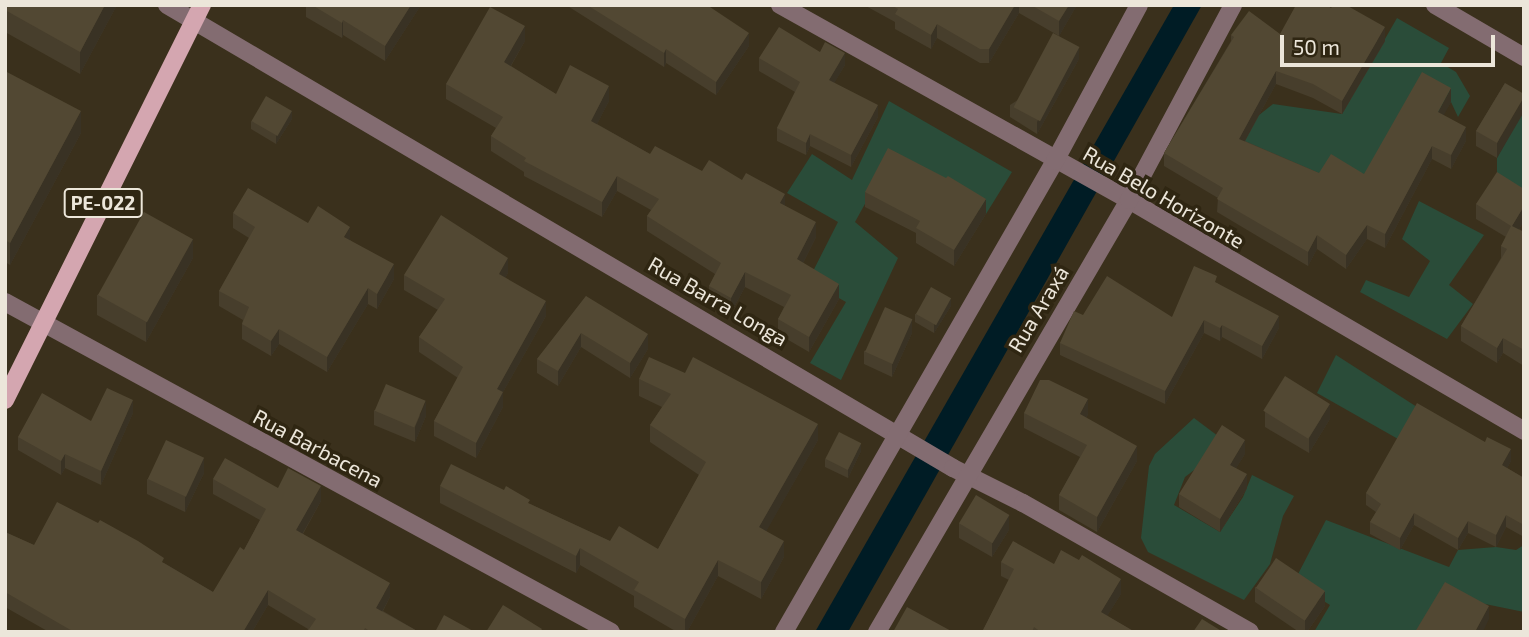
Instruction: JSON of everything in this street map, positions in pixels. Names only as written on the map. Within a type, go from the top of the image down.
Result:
[{"type":"main road","name":"PE-022","points":[[5,400],[198,13]]},
{"type":"street","name":"Rua Barra Longa","points":[[167,5],[198,13],[903,437],[1250,632]]},
{"type":"street","name":"Rua Belo Horizonte","points":[[780,5],[1129,200],[1524,432]]},
{"type":"street","points":[[785,632],[1063,165],[1139,5]]},
{"type":"street","name":"Rua Araxá","points":[[877,632],[960,470],[1129,200],[1233,5]]},
{"type":"street","points":[[1435,5],[1524,57]]},
{"type":"street","name":"Rua Barbacena","points":[[5,302],[42,325],[611,632]]},
{"type":"green space","points":[[1397,18],[1449,48],[1441,63],[1456,72],[1470,96],[1458,117],[1451,102],[1393,178],[1315,193],[1224,143],[1273,104],[1342,114]]},
{"type":"green space","points":[[889,101],[1012,172],[986,214],[887,164],[855,222],[898,258],[841,380],[810,363],[846,302],[808,281],[838,222],[787,193],[812,154],[852,180]]},
{"type":"green space","points":[[1524,109],[1524,204],[1497,187],[1497,158]]},
{"type":"green space","points":[[1419,201],[1484,235],[1449,285],[1473,304],[1447,339],[1360,292],[1366,280],[1409,297],[1430,261],[1402,239]]},
{"type":"green space","points":[[1336,355],[1417,407],[1398,439],[1317,393]]},
{"type":"green space","points":[[1194,418],[1222,439],[1210,458],[1185,477],[1174,505],[1220,532],[1243,497],[1252,475],[1294,496],[1283,516],[1270,564],[1244,600],[1148,552],[1141,538],[1149,466],[1155,454]]},
{"type":"green space","points":[[1326,520],[1449,567],[1458,550],[1496,547],[1516,550],[1524,545],[1524,612],[1446,596],[1423,632],[1314,632],[1330,605],[1306,590],[1297,576]]},
{"type":"water","points":[[1174,5],[1202,5],[848,632],[815,632]]},
{"type":"building","points":[[5,5],[105,5],[80,52],[5,10]]},
{"type":"building","points":[[312,5],[411,5],[385,46],[343,20],[342,23]]},
{"type":"building","points":[[587,5],[707,5],[749,33],[716,82],[666,49],[664,53]]},
{"type":"building","points":[[891,5],[1015,5],[989,49],[980,49],[937,24],[931,35],[895,14],[898,9]]},
{"type":"building","points":[[1031,5],[1069,5],[1059,21]]},
{"type":"building","points":[[1296,5],[1327,5],[1331,8],[1333,5],[1346,5],[1385,27],[1342,101],[1313,84],[1276,71],[1239,139],[1319,173],[1331,154],[1364,174],[1422,72],[1451,88],[1438,112],[1466,127],[1451,155],[1432,146],[1385,234],[1367,225],[1346,255],[1317,235],[1308,252],[1217,199],[1223,188],[1164,153],[1234,37],[1231,35],[1249,11],[1280,34]]},
{"type":"building","points":[[490,7],[525,26],[504,62],[556,94],[570,65],[609,86],[591,121],[650,154],[655,146],[702,171],[709,160],[742,180],[746,173],[785,194],[780,203],[816,222],[797,259],[839,284],[809,337],[778,319],[791,295],[745,272],[731,298],[709,286],[721,263],[647,216],[659,199],[617,176],[602,202],[524,161],[526,158],[491,136],[503,117],[446,84]]},
{"type":"building","points":[[779,27],[820,52],[825,42],[845,53],[829,80],[878,105],[851,155],[810,134],[806,143],[777,128],[800,82],[759,58]]},
{"type":"building","points":[[1053,33],[1079,47],[1040,121],[1014,107]]},
{"type":"building","points":[[5,71],[81,111],[10,243],[5,240]]},
{"type":"building","points":[[1505,83],[1524,94],[1524,97],[1497,143],[1476,131]]},
{"type":"building","points":[[266,96],[292,111],[277,136],[252,121]]},
{"type":"building","points":[[888,148],[946,178],[948,176],[986,199],[954,250],[916,228],[920,221],[865,192]]},
{"type":"building","points":[[1497,172],[1524,189],[1524,206],[1512,226],[1524,232],[1524,350],[1503,338],[1497,348],[1461,326],[1507,249],[1501,246],[1511,226],[1476,204]]},
{"type":"building","points":[[248,188],[308,223],[318,206],[350,227],[344,237],[394,264],[377,294],[368,288],[327,357],[279,329],[271,341],[242,324],[249,307],[219,291],[255,227],[233,213]]},
{"type":"building","points":[[144,212],[193,239],[147,322],[98,295]]},
{"type":"building","points":[[441,215],[508,258],[499,274],[546,301],[497,389],[503,392],[476,443],[434,421],[463,367],[419,337],[445,299],[404,275]]},
{"type":"building","points":[[1194,266],[1217,276],[1215,282],[1279,316],[1262,346],[1222,325],[1220,328],[1204,320],[1165,391],[1060,343],[1074,311],[1083,315],[1107,276],[1172,317]]},
{"type":"building","points":[[931,287],[951,298],[936,325],[916,314]]},
{"type":"building","points":[[586,296],[648,334],[630,363],[581,333],[558,371],[537,359]]},
{"type":"building","points":[[885,307],[912,319],[892,364],[865,352]]},
{"type":"building","points":[[649,357],[685,373],[693,357],[818,424],[759,527],[784,541],[761,582],[718,560],[685,619],[634,590],[639,582],[580,548],[576,556],[440,486],[451,464],[504,490],[506,486],[530,500],[528,503],[610,541],[619,526],[658,549],[706,462],[650,425],[671,394],[639,379]]},
{"type":"building","points":[[1285,376],[1330,404],[1308,439],[1263,411]]},
{"type":"building","points":[[1040,380],[1049,380],[1088,399],[1080,414],[1137,446],[1097,517],[1059,495],[1087,445],[1024,413]]},
{"type":"building","points":[[386,384],[426,401],[414,427],[375,411]]},
{"type":"building","points":[[107,388],[133,400],[101,471],[65,454],[61,461],[18,437],[42,393],[91,421]]},
{"type":"building","points":[[1417,403],[1485,442],[1487,437],[1511,449],[1502,465],[1524,478],[1524,525],[1506,515],[1496,535],[1468,521],[1458,538],[1414,513],[1400,538],[1370,522],[1381,504],[1366,493]]},
{"type":"building","points":[[1222,425],[1245,440],[1230,465],[1247,474],[1220,519],[1179,494]]},
{"type":"building","points":[[839,432],[861,443],[848,470],[825,459]]},
{"type":"building","points":[[166,440],[204,458],[186,497],[148,479]]},
{"type":"building","points":[[225,458],[278,488],[288,468],[321,486],[296,530],[390,583],[376,608],[419,632],[371,632],[365,628],[363,632],[307,632],[316,619],[268,590],[243,632],[74,632],[5,592],[5,532],[34,545],[57,502],[98,523],[100,520],[138,541],[164,558],[162,562],[213,592],[240,547],[244,550],[266,509],[213,479]]},
{"type":"building","points":[[976,495],[1009,515],[992,543],[959,523]]},
{"type":"building","points":[[1013,541],[1054,564],[1061,550],[1079,560],[1082,555],[1121,579],[1101,612],[1135,632],[1041,632],[1034,627],[1032,632],[982,632],[1014,569],[1001,562]]},
{"type":"building","points":[[1276,558],[1325,591],[1305,621],[1256,588]]},
{"type":"building","points":[[1445,582],[1489,606],[1475,632],[1415,632]]},
{"type":"building","points":[[503,605],[542,629],[540,632],[486,632]]},
{"type":"building","points":[[907,607],[953,632],[893,632]]},
{"type":"building","points":[[444,615],[475,632],[435,632]]},
{"type":"building","points":[[1202,619],[1223,632],[1193,632]]}]
